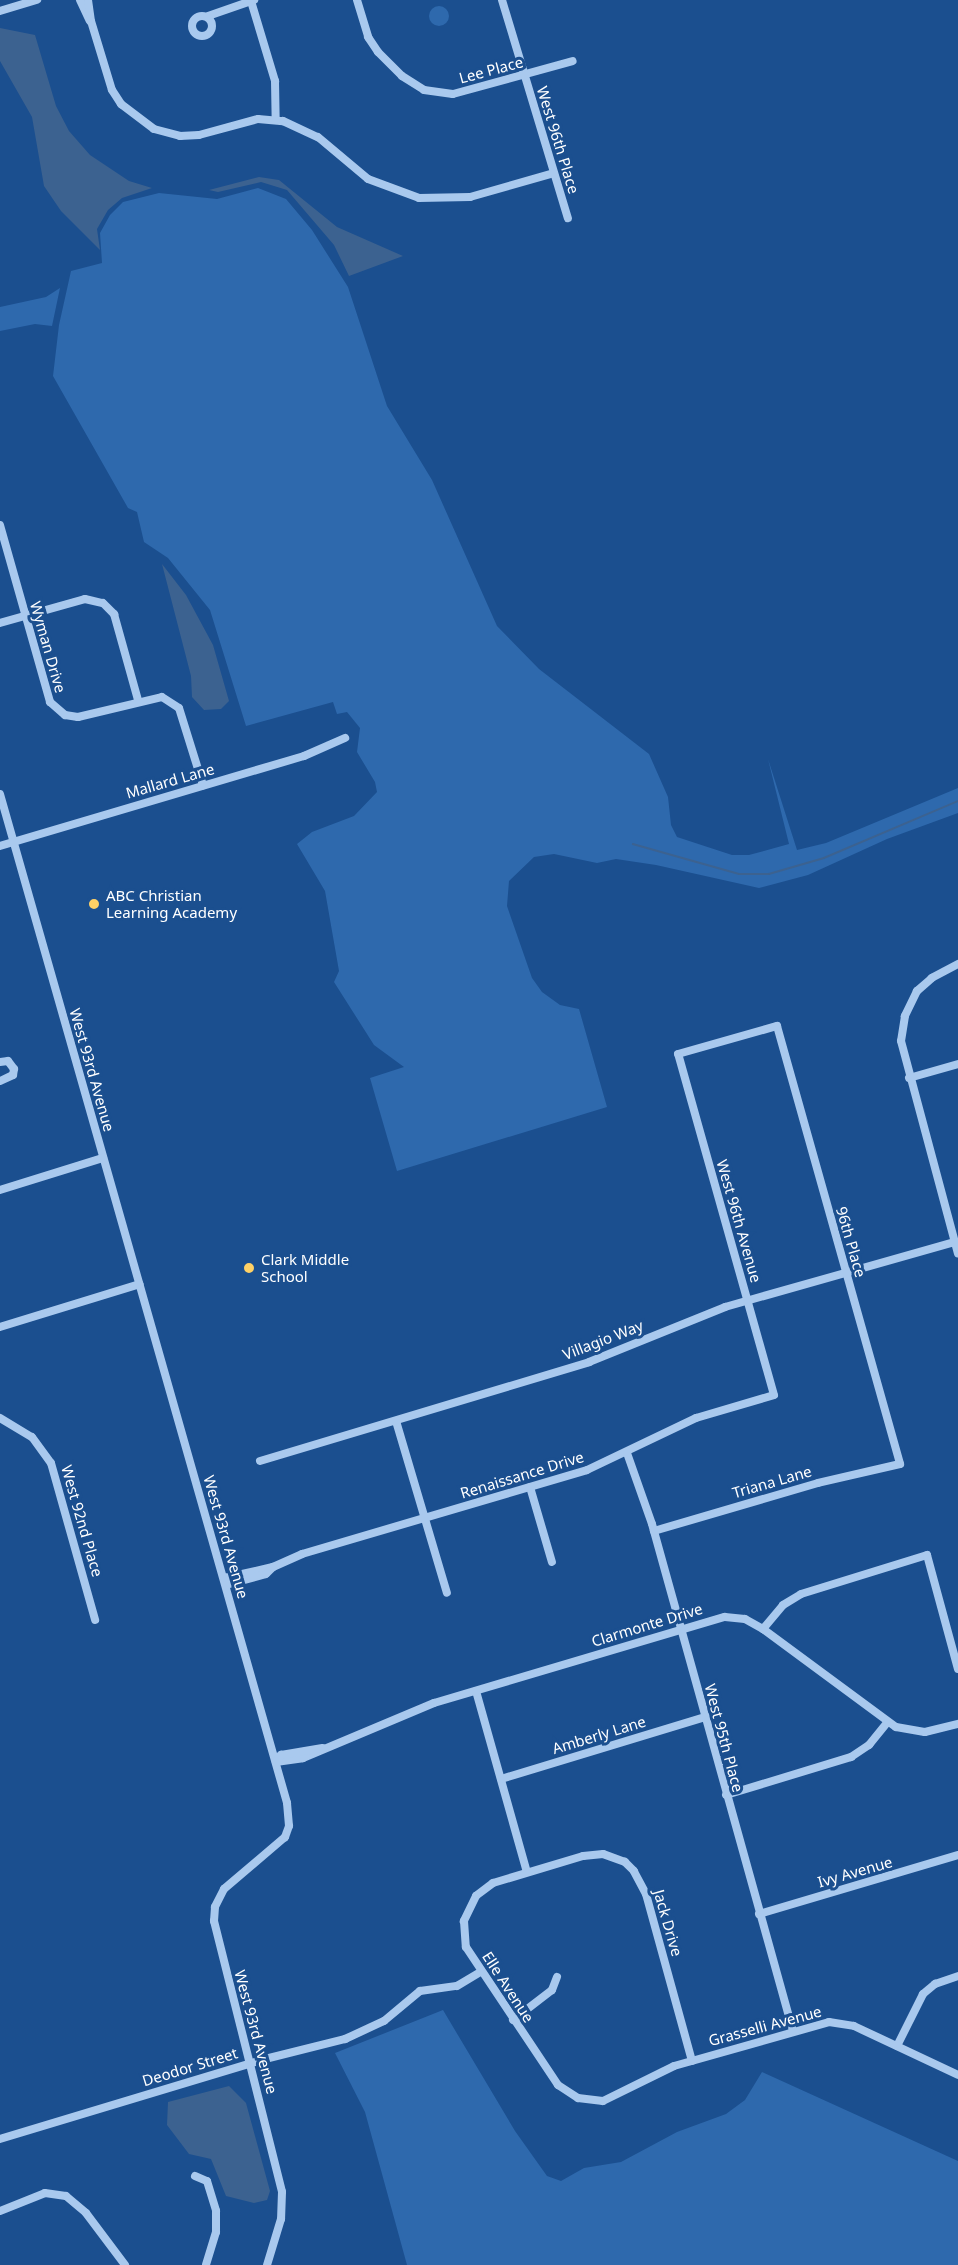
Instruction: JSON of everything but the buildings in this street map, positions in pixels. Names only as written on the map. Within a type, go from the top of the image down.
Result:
[{"type":"street","points":[[0,11],[37,0]]},
{"type":"street","points":[[80,0],[91,21]]},
{"type":"street","points":[[88,0],[91,21],[112,90],[121,104],[143,123],[186,136],[258,120],[276,120],[305,129],[368,179],[411,196],[460,199],[554,173]]},
{"type":"street","points":[[208,16],[253,0],[275,81],[276,120]]},
{"type":"street","name":"Lee Place","points":[[357,0],[368,37],[378,52],[402,76],[424,90],[453,94],[573,61]]},
{"type":"street","name":"West 96th Place","points":[[502,0],[568,218]]},
{"type":"street","name":"Wyman Drive","points":[[0,525],[50,702],[65,715],[78,717],[138,700],[162,697],[179,708],[203,785]]},
{"type":"street","points":[[0,623],[86,599],[103,603],[114,614],[138,700]]},
{"type":"street","name":"Mallard Lane","points":[[0,846],[304,756],[345,738]]},
{"type":"street","name":"West 93rd Avenue","points":[[0,795],[276,1762],[289,1816],[285,1837],[224,1889],[215,1907],[214,1921],[282,2192],[281,2219],[267,2265]]},
{"type":"street","points":[[958,964],[931,979],[917,992],[909,1003],[901,1035],[909,1078],[958,1253]]},
{"type":"street","name":"West 96th Avenue","points":[[774,1395],[678,1054],[777,1026]]},
{"type":"street","name":"96th Place","points":[[777,1026],[900,1464]]},
{"type":"street","points":[[0,1062],[8,1061],[14,1069],[12,1075],[0,1081]]},
{"type":"street","points":[[909,1078],[958,1064]]},
{"type":"street","points":[[0,1190],[103,1158]]},
{"type":"street","name":"Villagio Way","points":[[260,1461],[589,1362],[677,1325],[747,1301],[955,1242]]},
{"type":"street","points":[[0,1327],[140,1284]]},
{"type":"street","name":"Renaissance Drive","points":[[225,1582],[273,1567],[302,1554],[531,1487],[627,1453],[696,1418],[774,1395]]},
{"type":"street","name":"West 92nd Place","points":[[0,1418],[32,1437],[51,1462],[95,1620]]},
{"type":"street","points":[[396,1421],[447,1593]]},
{"type":"street","name":"West 95th Place","points":[[627,1453],[654,1532],[759,1914],[794,2031]]},
{"type":"street","name":"Triana Lane","points":[[654,1532],[817,1483],[900,1464]]},
{"type":"street","points":[[531,1487],[552,1562]]},
{"type":"street","points":[[763,1629],[783,1605],[798,1595],[927,1555],[958,1669]]},
{"type":"street","name":"Clarmonte Drive","points":[[276,1762],[283,1755],[322,1748],[476,1691],[725,1617],[745,1619],[763,1629],[887,1723],[918,1732],[958,1724]]},
{"type":"street","points":[[476,1691],[527,1872]]},
{"type":"street","name":"Amberly Lane","points":[[501,1779],[705,1718]]},
{"type":"street","points":[[726,1795],[851,1757],[869,1746],[887,1723]]},
{"type":"street","name":"Jack Drive","points":[[527,1872],[594,1854],[613,1856],[634,1871],[646,1894],[692,2061]]},
{"type":"street","name":"Ivy Avenue","points":[[759,1914],[958,1855]]},
{"type":"street","name":"Elle Avenue","points":[[527,1872],[484,1888],[466,1912],[464,1938],[480,1972],[558,2085],[578,2098]]},
{"type":"street","name":"Deodor Street","points":[[0,2139],[251,2063],[345,2039],[384,2021],[420,1991],[457,1986],[480,1972]]},
{"type":"street","points":[[897,2046],[923,1994],[934,1984],[958,1976]]},
{"type":"street","points":[[513,2020],[552,1990],[557,1977]]},
{"type":"street","name":"Grasselli Avenue","points":[[578,2098],[603,2101],[619,2096],[657,2073],[692,2061],[794,2031],[838,2022],[897,2046],[958,2075]]},
{"type":"street","points":[[195,2176],[207,2181],[216,2211],[216,2232],[206,2265]]},
{"type":"street","points":[[0,2211],[45,2193],[66,2196],[86,2213],[125,2265]]},
{"type":"shaded area","points":[[435,6],[443,6],[449,12],[449,20],[443,26],[435,26],[429,20],[429,12]]},
{"type":"shaded area","points":[[0,28],[35,35],[56,106],[69,131],[90,155],[129,181],[152,188],[122,198],[108,210],[97,229],[100,250],[61,211],[44,186],[32,117],[0,61]]},
{"type":"shaded area","points":[[259,177],[279,180],[337,227],[403,256],[349,276],[334,245],[287,190],[261,182],[218,192],[209,190]]},
{"type":"shaded area","points":[[258,188],[286,199],[312,230],[348,287],[387,406],[432,480],[497,626],[539,669],[649,754],[668,797],[671,825],[677,837],[732,855],[749,855],[789,844],[768,759],[797,850],[826,843],[958,788],[958,813],[887,839],[808,875],[759,888],[656,865],[616,859],[597,863],[554,854],[534,857],[509,881],[507,906],[532,978],[542,992],[560,1005],[579,1009],[607,1107],[397,1171],[370,1078],[404,1067],[374,1045],[334,982],[339,971],[325,891],[297,844],[312,832],[354,816],[377,792],[375,782],[357,752],[360,728],[347,712],[337,714],[333,702],[246,726],[210,610],[168,558],[144,542],[137,512],[128,508],[53,376],[59,325],[71,271],[102,263],[100,233],[110,215],[123,202],[159,193],[217,199]]},
{"type":"shaded area","points":[[60,288],[52,326],[35,324],[0,331],[0,307],[46,297]]},
{"type":"shaded area","points":[[162,564],[186,595],[213,645],[229,701],[221,709],[204,710],[192,697],[191,676]]},
{"type":"shaded area","points":[[443,2010],[515,2131],[547,2176],[561,2181],[584,2168],[621,2162],[677,2132],[726,2114],[745,2100],[762,2072],[958,2161],[958,2265],[407,2265],[365,2112],[335,2053]]},
{"type":"shaded area","points":[[229,2086],[246,2103],[270,2191],[267,2200],[254,2203],[226,2196],[211,2159],[189,2154],[167,2125],[168,2102]]},
{"type":"waterway","points":[[633,844],[739,874],[769,874],[824,858],[958,801]]},
{"type":"place","name":"ABC Christian Learning Academy","points":[[94,904]]},
{"type":"place","name":"Clark Middle School","points":[[249,1268]]}]
